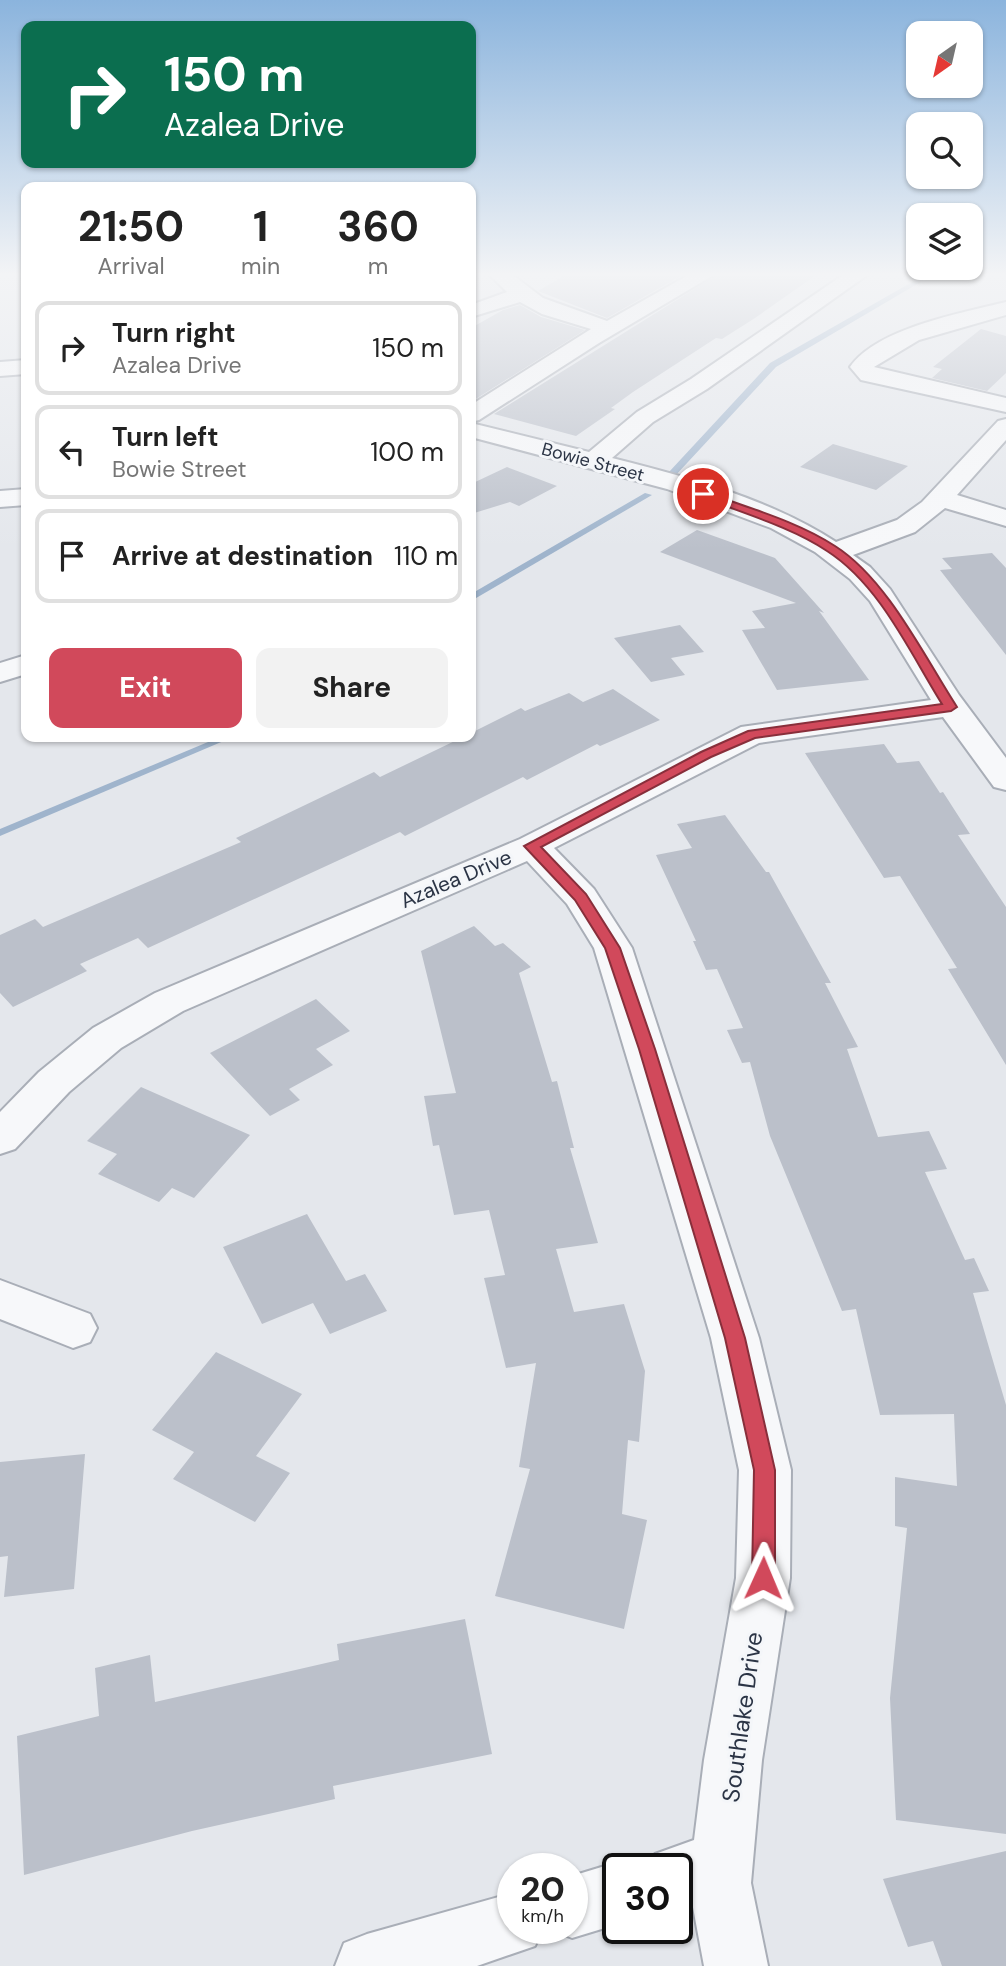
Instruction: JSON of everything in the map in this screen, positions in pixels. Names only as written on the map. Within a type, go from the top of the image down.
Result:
[{"type":"street","points":[[476,412],[551,365]]},
{"type":"street","points":[[592,462],[645,417],[727,365]]},
{"type":"street","points":[[864,365],[861,368],[869,375],[1006,405]]},
{"type":"street","points":[[0,369],[21,367]]},
{"type":"street","name":"Bowie Street","points":[[478,438],[592,462],[729,502],[786,525],[835,552],[862,574],[880,597],[951,707],[1006,780]]},
{"type":"street","points":[[835,552],[906,526],[940,498],[1001,438]]},
{"type":"street","points":[[0,499],[21,497]]},
{"type":"street","points":[[940,498],[1006,518]]},
{"type":"street","points":[[0,673],[21,666]]},
{"type":"street","name":"Azalea Drive","points":[[0,1138],[54,1082],[107,1038],[169,1002],[532,846],[706,755],[752,734],[951,707]]},
{"type":"street","name":"Southlake Drive","points":[[532,846],[581,897],[612,948],[647,1049],[735,1338],[765,1470],[763,1578],[733,1760],[700,1870],[720,1883],[736,1966]]},
{"type":"street","points":[[0,1299],[73,1328]]},
{"type":"street","points":[[368,1966],[497,1929]]},
{"type":"building","points":[[476,365],[530,365],[476,399]]},
{"type":"building","points":[[573,365],[675,365],[633,392],[611,408],[615,409],[576,436],[494,414]]},
{"type":"building","points":[[936,365],[1006,365],[1006,373],[987,391],[932,378],[942,369],[933,367]]},
{"type":"building","points":[[833,444],[908,466],[876,490],[800,467]]},
{"type":"building","points":[[507,467],[557,486],[519,506],[510,502],[476,512],[476,482]]},
{"type":"building","points":[[697,530],[775,558],[824,613],[819,611],[869,680],[777,690],[742,630],[765,628],[752,611],[796,603],[660,552]]},
{"type":"building","points":[[992,553],[1006,568],[1006,655],[940,570],[952,569],[942,558]]},
{"type":"building","points":[[680,625],[704,652],[671,658],[685,675],[651,682],[614,638]]},
{"type":"building","points":[[613,689],[660,720],[600,746],[597,744],[527,780],[523,777],[405,836],[400,832],[148,948],[138,938],[80,964],[87,971],[13,1007],[0,993],[0,935],[35,919],[43,927],[241,842],[236,838],[374,772],[380,777],[453,742],[476,742],[476,730],[521,708],[525,711],[569,693],[583,702]]},
{"type":"building","points":[[884,744],[897,763],[919,761],[940,793],[943,792],[970,834],[958,835],[1006,907],[1006,1065],[948,969],[957,968],[900,876],[884,878],[805,753]]},
{"type":"building","points":[[725,815],[766,872],[769,872],[831,983],[825,983],[858,1047],[847,1049],[878,1137],[929,1131],[947,1169],[925,1172],[965,1260],[974,1258],[989,1291],[973,1293],[1006,1405],[1006,1834],[896,1820],[890,1698],[907,1528],[895,1526],[895,1477],[957,1486],[954,1414],[880,1415],[856,1309],[842,1311],[770,1136],[750,1062],[742,1063],[727,1030],[743,1028],[717,969],[706,970],[693,941],[696,941],[656,855],[692,848],[677,824]]},
{"type":"building","points":[[474,926],[495,946],[503,943],[531,967],[519,973],[552,1082],[557,1081],[574,1148],[570,1148],[598,1243],[556,1249],[574,1312],[624,1304],[645,1371],[639,1442],[628,1440],[622,1514],[647,1520],[624,1629],[495,1596],[530,1469],[519,1467],[536,1363],[506,1368],[484,1278],[505,1275],[489,1210],[454,1215],[439,1145],[433,1146],[424,1096],[456,1093],[421,951]]},
{"type":"building","points":[[316,999],[350,1031],[316,1049],[333,1065],[289,1089],[300,1100],[270,1116],[210,1053]]},
{"type":"building","points":[[141,1087],[250,1135],[194,1198],[172,1188],[159,1202],[98,1174],[117,1154],[87,1141]]},
{"type":"building","points":[[307,1214],[346,1281],[365,1274],[387,1311],[330,1334],[313,1303],[262,1324],[223,1247]]},
{"type":"building","points":[[216,1352],[302,1394],[256,1456],[290,1473],[255,1522],[173,1479],[194,1452],[152,1430]]},
{"type":"building","points":[[85,1454],[74,1589],[4,1597],[8,1556],[0,1557],[0,1462]]},
{"type":"building","points":[[465,1619],[492,1754],[333,1786],[335,1799],[192,1831],[24,1875],[17,1736],[99,1716],[95,1668],[150,1655],[155,1702],[339,1660],[337,1644]]},
{"type":"building","points":[[1006,1851],[1006,1966],[942,1966],[933,1941],[908,1947],[883,1879]]},
{"type":"waterway","points":[[672,474],[773,365]]},
{"type":"waterway","points":[[476,595],[648,495]]},
{"type":"waterway","points":[[0,833],[216,742]]},
{"type":"route","points":[[703,494],[767,517],[832,548],[862,574],[880,597],[951,707],[752,734],[706,755],[532,846],[581,897],[612,948],[647,1049],[735,1338],[765,1470],[763,1578]]}]
